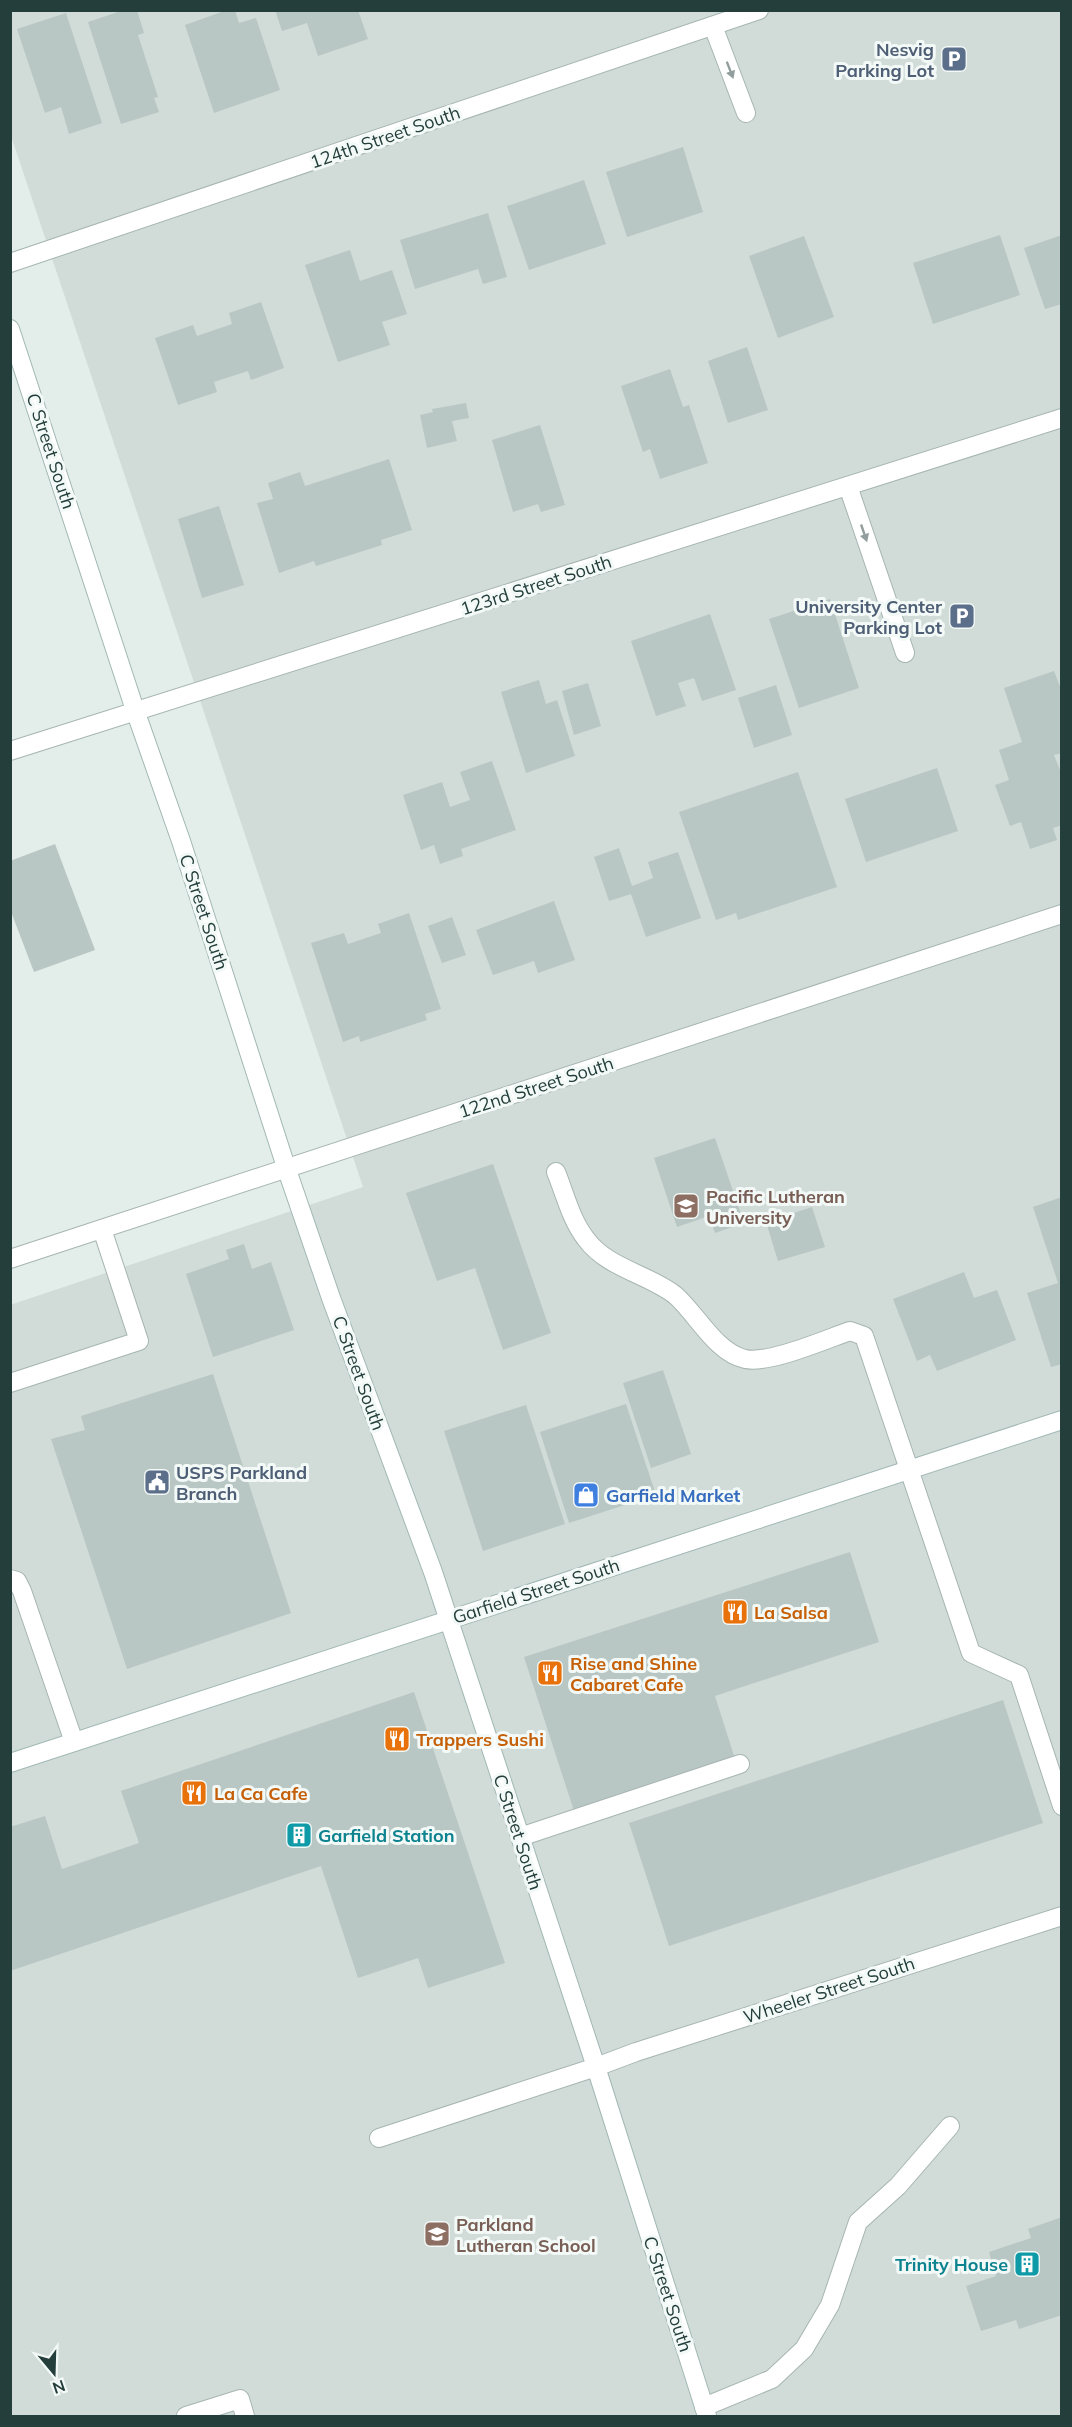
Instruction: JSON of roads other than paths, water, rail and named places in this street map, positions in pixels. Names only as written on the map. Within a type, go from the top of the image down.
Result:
[{"type":"street","name":"124th Street South","points":[[10,263],[759,10]]},
{"type":"street","points":[[713,26],[746,113]]},
{"type":"street","name":"C Street South","points":[[10,329],[136,713],[181,841],[287,1170],[433,1572],[596,2067],[706,2412]]},
{"type":"street","name":"123rd Street South","points":[[10,751],[1062,418]]},
{"type":"street","points":[[848,486],[905,653]]},
{"type":"street","name":"122nd Street South","points":[[10,1259],[1062,914]]},
{"type":"street","points":[[556,1172],[573,1215],[586,1240],[608,1259],[674,1294],[726,1351],[743,1359],[761,1360],[850,1331],[864,1336],[971,1653],[1019,1675],[1062,1806]]},
{"type":"street","points":[[10,1383],[139,1341],[102,1229]]},
{"type":"street","name":"Garfield Street South","points":[[10,1763],[1062,1420]]},
{"type":"street","points":[[10,1579],[17,1581],[22,1591],[74,1742]]},
{"type":"street","points":[[520,1837],[740,1764]]},
{"type":"street","name":"Wheeler Street South","points":[[379,2138],[636,2052],[1062,1916]]},
{"type":"street","points":[[706,2412],[772,2379],[804,2349],[830,2305],[858,2222],[898,2186],[950,2126]]},
{"type":"street","points":[[186,2416],[240,2400],[245,2416]]},
{"type":"place","name":"Nesvig Parking Lot","points":[[954,59]]},
{"type":"place","name":"University Center Parking Lot","points":[[962,616]]},
{"type":"place","name":"Pacific Lutheran University","points":[[686,1206]]},
{"type":"place","name":"USPS Parkland Branch","points":[[157,1482]]},
{"type":"place","name":"Garfield Market","points":[[586,1495]]},
{"type":"place","name":"La Salsa","points":[[735,1612]]},
{"type":"place","name":"Rise and Shine Cabaret Cafe","points":[[550,1673]]},
{"type":"place","name":"Trappers Sushi","points":[[397,1739]]},
{"type":"place","name":"La Ca Cafe","points":[[194,1793]]},
{"type":"place","name":"Garfield Station","points":[[299,1835]]},
{"type":"place","name":"Parkland Lutheran School","points":[[437,2234]]},
{"type":"place","name":"Trinity House","points":[[1027,2264]]}]
